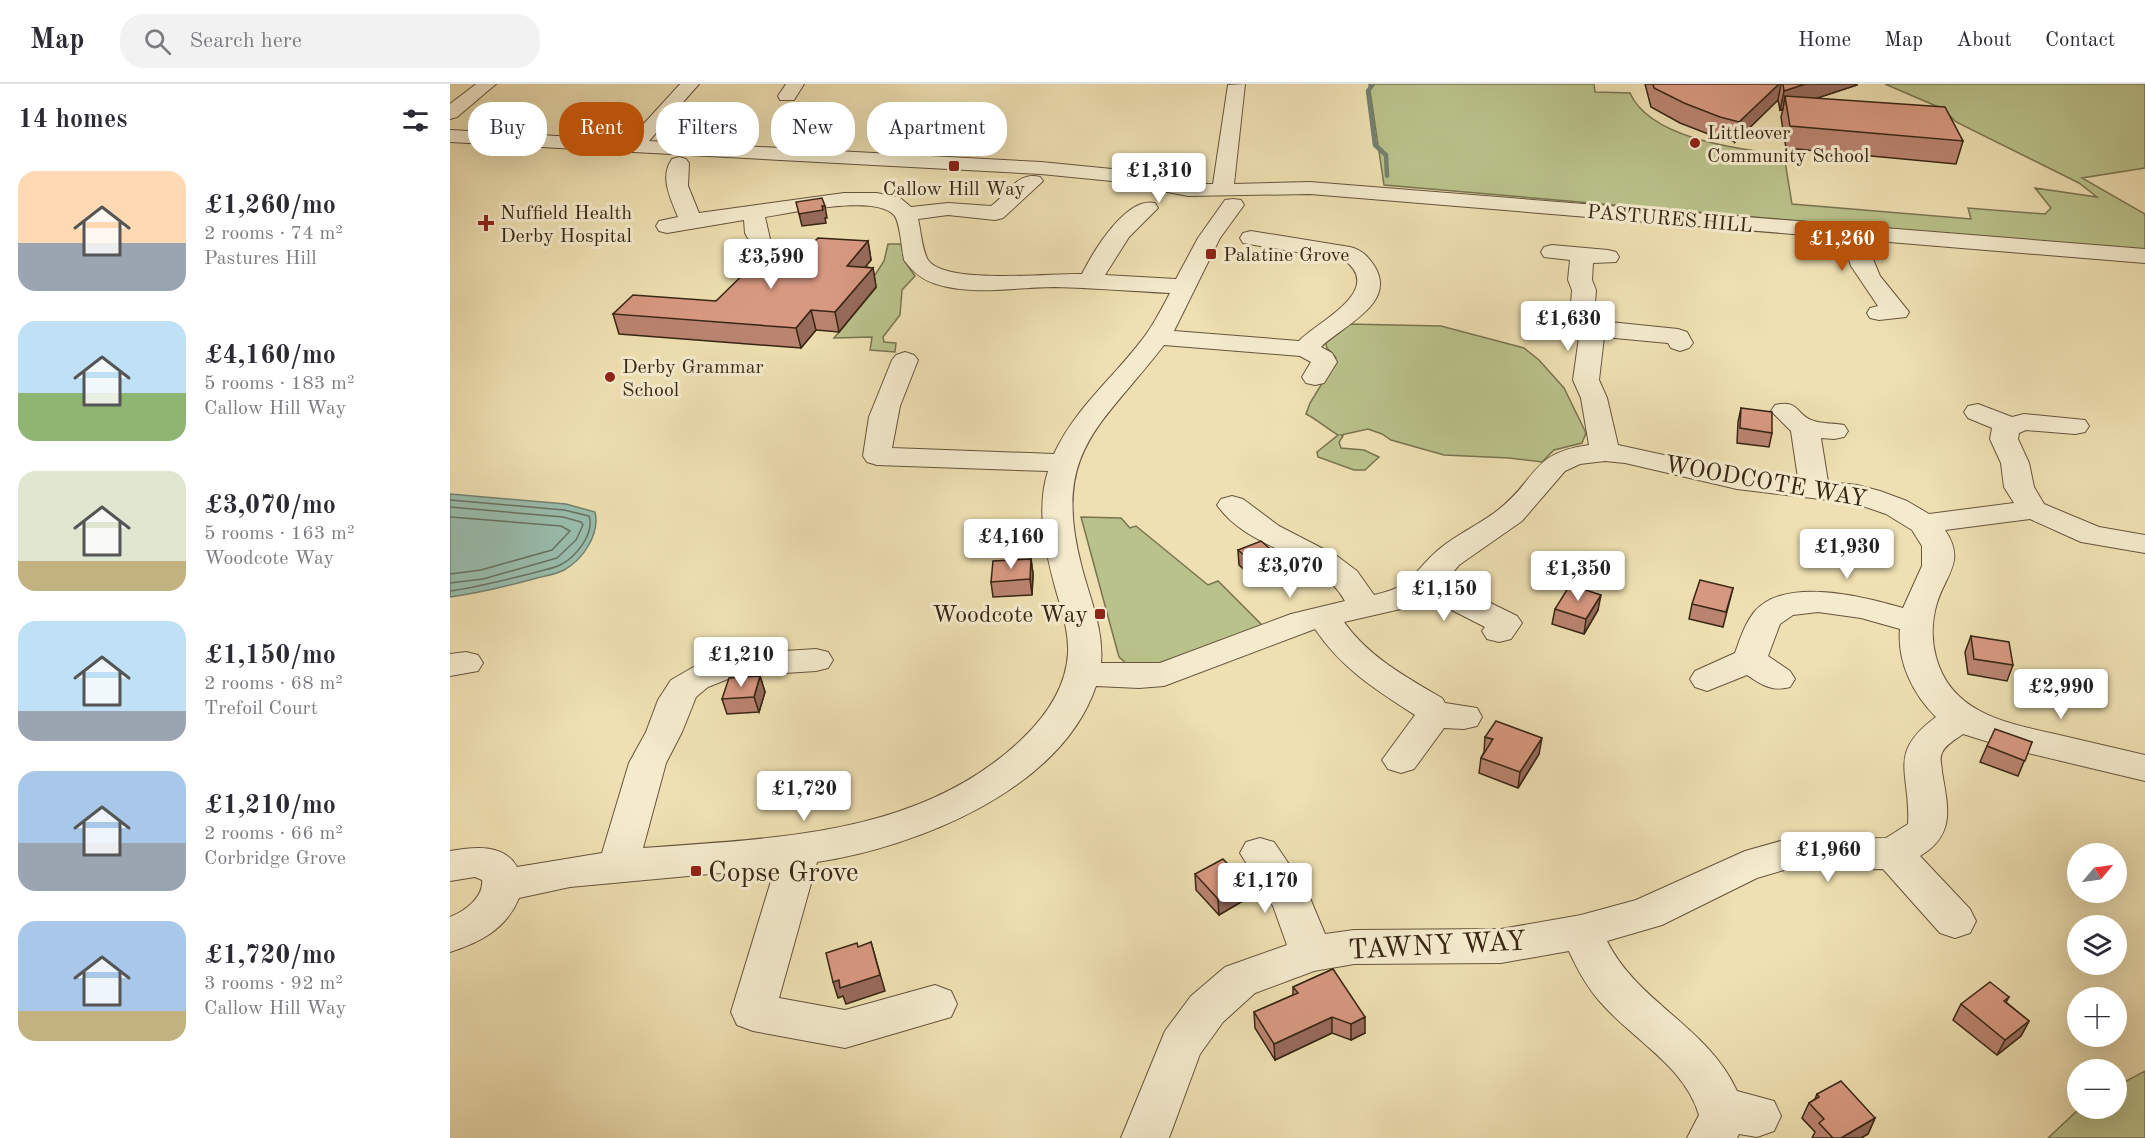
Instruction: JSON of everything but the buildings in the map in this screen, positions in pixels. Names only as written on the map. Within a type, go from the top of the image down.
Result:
[{"type":"street","points":[[450,113],[487,84]]},
{"type":"street","points":[[644,135],[690,84]]},
{"type":"street","points":[[504,885],[548,874],[618,865],[800,851],[840,845],[908,825],[949,807],[1011,769],[1041,742],[1066,709],[1083,674],[1086,652],[1084,625],[1070,584],[1057,526],[1058,494],[1064,464],[1073,441],[1086,420],[1157,337],[1208,238],[1209,216],[1221,198],[1237,85]]},
{"type":"street","points":[[450,136],[559,142]]},
{"type":"street","points":[[644,147],[979,164],[1112,175],[1179,197],[1221,198]]},
{"type":"street","points":[[679,163],[675,174],[677,189],[691,221]]},
{"type":"street","points":[[906,214],[948,209],[995,213],[1005,206],[1023,186],[1033,181]]},
{"type":"street","name":"PASTURES HILL","points":[[1221,198],[1340,192],[2145,256]]},
{"type":"street","points":[[667,226],[754,212],[807,195],[869,198],[891,202],[906,214],[916,260],[919,266],[934,276],[969,283],[1054,280],[1183,286]]},
{"type":"street","points":[[1091,281],[1102,256],[1121,230],[1147,207]]},
{"type":"street","points":[[754,212],[756,233],[759,239]]},
{"type":"street","points":[[1852,233],[1856,255],[1881,296],[1897,312],[1879,313]]},
{"type":"street","points":[[1251,238],[1356,250],[1356,257],[1370,280],[1369,291],[1361,303],[1305,349]]},
{"type":"street","points":[[1552,252],[1608,257]]},
{"type":"street","points":[[1582,255],[1580,280],[1584,290],[1579,322],[1586,380],[1594,398],[1605,452]]},
{"type":"street","points":[[1044,307],[1054,280]]},
{"type":"street","points":[[1579,322],[1672,334]]},
{"type":"street","points":[[1157,337],[1305,349],[1323,358],[1324,362],[1315,377]]},
{"type":"street","points":[[908,376],[883,410],[878,429],[877,456],[1064,464]]},
{"type":"street","points":[[1978,412],[2010,426]]},
{"type":"street","points":[[1814,488],[1795,420],[1834,432]]},
{"type":"street","points":[[2033,510],[2019,487],[2015,463],[2004,439],[2004,433],[2010,426],[2024,422],[2075,426]]},
{"type":"street","name":"WOODCOTE WAY","points":[[1083,674],[1139,676],[1164,674],[1303,621],[1406,598],[1426,584],[1448,558],[1512,515],[1555,465],[1573,456],[1605,452],[1625,454],[1716,477],[1857,494],[1875,499],[1906,513],[1923,524]]},
{"type":"street","points":[[1232,504],[1272,536],[1336,567],[1347,577],[1364,606]]},
{"type":"street","points":[[2145,544],[2092,535],[2033,510],[1923,524],[1935,540],[1939,558],[1921,603],[1916,623],[1922,674],[1937,697],[1960,717],[1997,733],[2145,768]]},
{"type":"street","points":[[1426,584],[1505,623],[1499,631]]},
{"type":"street","points":[[1707,679],[1764,669],[1764,623],[1770,615],[1792,605],[1824,603],[1862,608],[1916,623]]},
{"type":"street","points":[[1323,616],[1352,655],[1373,673],[1429,707],[1449,716],[1401,760]]},
{"type":"street","points":[[618,865],[633,823],[646,767],[666,729],[675,697],[683,687],[694,679],[725,667],[817,658]]},
{"type":"street","name":"TAWNY WAY","points":[[1145,1138],[1180,1045],[1207,1009],[1240,980],[1311,954],[1354,947],[1501,946],[1581,932],[1647,913],[1762,860],[1807,854],[1893,853],[1919,838],[1927,827],[1928,804],[1922,759],[1924,750],[1934,737],[1960,717]]},
{"type":"street","points":[[800,851],[753,1012],[845,1029],[935,1004]]},
{"type":"street","points":[[1260,852],[1292,902],[1311,954]]},
{"type":"street","points":[[1893,853],[1955,921]]},
{"type":"street","points":[[450,866],[472,862],[485,863],[498,870],[502,875],[504,885],[498,901],[489,914],[465,930],[450,935]]},
{"type":"street","points":[[1581,932],[1604,977],[1697,1067],[1719,1097],[1730,1121]]},
{"type":"green space","points":[[1369,84],[1594,84],[1595,92],[1630,93],[1641,109],[1656,121],[1676,131],[1721,145],[1784,155],[1792,204],[1971,219],[1968,208],[2045,214],[2051,208],[2035,188],[2097,197],[2079,183],[1956,122],[1943,109],[1885,84],[2145,84],[2145,168],[2082,178],[2145,214],[2145,251],[1384,185]]},
{"type":"green space","points":[[888,244],[901,244],[905,262],[915,276],[902,290],[900,315],[883,337],[884,342],[896,343],[895,352],[870,350],[872,337],[834,338],[876,288],[868,286],[884,261]]},
{"type":"green space","points":[[1347,324],[1441,326],[1524,348],[1539,360],[1564,388],[1586,433],[1582,443],[1554,450],[1542,462],[1444,455],[1391,440],[1368,429],[1341,435],[1343,436],[1339,442],[1341,448],[1364,450],[1379,457],[1365,470],[1354,470],[1318,457],[1317,452],[1338,435],[1306,414],[1336,358],[1327,348],[1325,341]]},
{"type":"green space","points":[[1081,517],[1121,518],[1130,528],[1136,526],[1208,585],[1218,581],[1265,628],[1171,664],[1128,665],[1119,657]]},
{"type":"green space","points":[[2145,1071],[2145,1138],[2048,1138],[2068,1119],[2127,1119],[2127,1081]]},
{"type":"water","points":[[450,494],[566,504],[595,512],[593,537],[578,559],[561,571],[494,589],[450,597]]},
{"type":"waterway","points":[[1373,84],[1368,91],[1375,145],[1386,155],[1387,176]]},
{"type":"place","name":"Littleover Community School","points":[[1695,143]]},
{"type":"place","name":"Callow Hill Way","points":[[954,166]]},
{"type":"place","name":"Nuffield Health Derby Hospital","points":[[486,223]]},
{"type":"place","name":"Palatine Grove","points":[[1211,254]]},
{"type":"place","name":"Derby Grammar School","points":[[610,377]]},
{"type":"place","name":"Woodcote Way","points":[[1100,614]]},
{"type":"place","name":"Copse Grove","points":[[696,871]]}]
